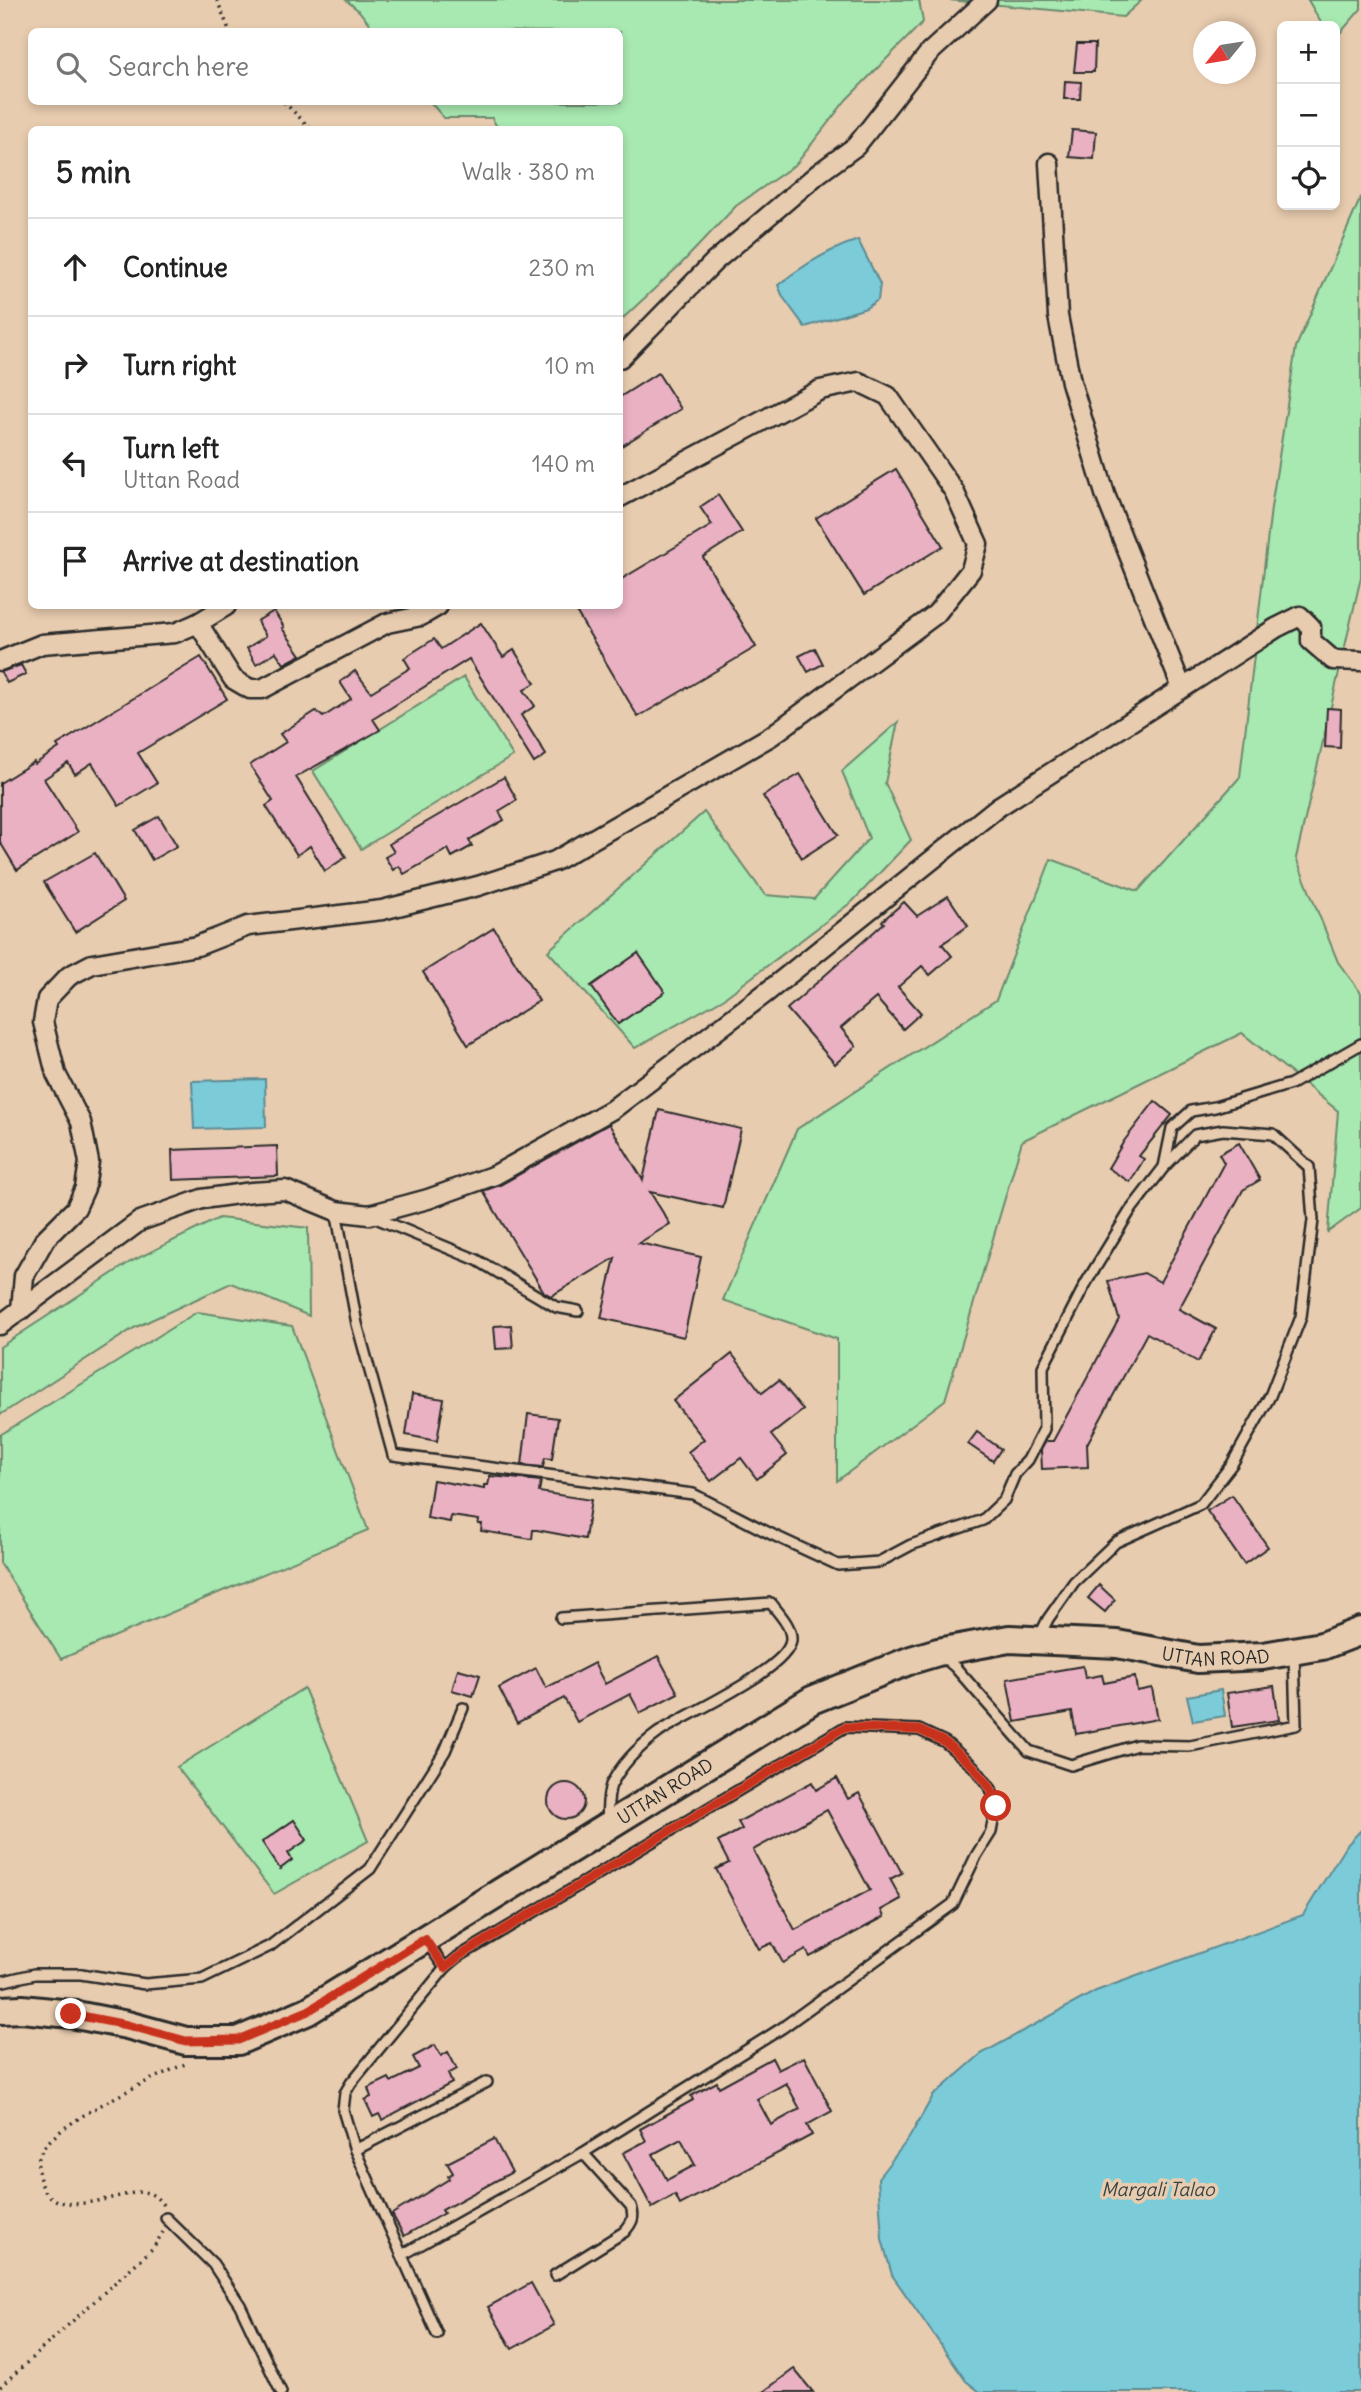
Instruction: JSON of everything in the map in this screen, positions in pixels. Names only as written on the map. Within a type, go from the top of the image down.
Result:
[{"type":"main road","name":"UTTAN ROAD","points":[[0,2010],[22,2009],[71,2014],[186,2041],[238,2040],[308,2011],[812,1700],[911,1660],[938,1652],[1009,1639],[1117,1644],[1198,1658],[1263,1656],[1322,1646],[1361,1631]]},
{"type":"street","points":[[623,355],[714,262],[818,173],[856,146],[929,53],[987,0]]},
{"type":"street","points":[[1049,163],[1058,316],[1071,382],[1106,497],[1182,688]]},
{"type":"street","points":[[21,1310],[24,1276],[45,1238],[76,1208],[85,1188],[89,1163],[81,1122],[57,1074],[43,1022],[47,999],[69,976],[92,964],[197,946],[248,926],[382,909],[478,886],[555,861],[771,736],[936,614],[971,570],[978,544],[954,491],[887,396],[859,382],[820,390],[623,496]]},
{"type":"street","points":[[0,662],[41,644],[175,633],[221,609]]},
{"type":"street","points":[[198,623],[233,679],[250,689],[262,689],[387,623],[421,616],[433,609]]},
{"type":"street","points":[[0,1325],[140,1221],[202,1199],[285,1190],[336,1212],[369,1215],[428,1199],[495,1175],[614,1109],[767,992],[998,807],[1182,688],[1300,616],[1311,627],[1311,641],[1333,660],[1361,661]]},
{"type":"lane","points":[[1164,1167],[1172,1128],[1191,1111],[1215,1107],[1291,1084],[1361,1044]]},
{"type":"lane","points":[[336,1212],[357,1324],[393,1455],[694,1494],[838,1565],[879,1562],[911,1545],[983,1520],[1004,1500],[1015,1474],[1028,1460],[1044,1429],[1042,1367],[1086,1283],[1130,1212],[1164,1167],[1195,1135],[1223,1130],[1273,1134],[1309,1167],[1313,1220],[1301,1317],[1270,1396],[1232,1464],[1201,1504],[1116,1542],[1074,1582],[1037,1640]]},
{"type":"lane","points":[[369,1215],[477,1260],[556,1307],[578,1311]]},
{"type":"lane","points":[[561,1618],[771,1603],[787,1624],[791,1641],[783,1658],[760,1675],[657,1734],[621,1767],[610,1788],[607,1827]]},
{"type":"lane","points":[[938,1652],[955,1667],[1029,1751],[1071,1765],[1137,1745],[1190,1746],[1296,1725],[1294,1651]]},
{"type":"lane","points":[[0,1982],[34,1974],[81,1974],[145,1984],[202,1979],[270,1946],[370,1868],[445,1751],[463,1708]]},
{"type":"lane","points":[[402,2255],[583,2153],[782,2028],[953,1904],[991,1832],[996,1806],[991,1789],[974,1767],[945,1742],[919,1730],[845,1727],[458,1957],[445,1968],[351,2083],[345,2093],[343,2110],[355,2150],[436,2334]]},
{"type":"lane","points":[[425,1939],[445,1968]]},
{"type":"lane","points":[[355,2150],[487,2082]]},
{"type":"lane","points":[[555,2275],[624,2232],[634,2215],[631,2206],[583,2153]]},
{"type":"lane","points":[[166,2218],[213,2263],[240,2305],[281,2392]]},
{"type":"path","points":[[217,0],[228,28]]},
{"type":"path","points":[[287,105],[308,126]]},
{"type":"path","points":[[0,2388],[153,2248],[163,2233],[166,2218],[164,2207],[156,2196],[143,2192],[92,2202],[56,2201],[43,2190],[37,2174],[40,2154],[48,2142],[65,2127],[154,2078],[190,2062]]},
{"type":"green space","points":[[346,0],[919,0],[923,22],[846,100],[796,164],[736,206],[681,264],[623,318],[623,126],[496,126],[492,118],[444,118],[433,105],[623,105],[623,28],[373,28]]},
{"type":"green space","points":[[948,0],[1142,0],[1123,17]]},
{"type":"green space","points":[[1308,0],[1361,0],[1361,9],[1340,33],[1340,21],[1320,21]]},
{"type":"green space","points":[[1361,197],[1361,577],[1296,858],[1338,962],[1361,993],[1361,1208],[1328,1232],[1338,1111],[1242,1033],[1022,1141],[945,1400],[837,1481],[837,1339],[723,1300],[797,1129],[996,1000],[1051,859],[1138,891],[1240,777],[1271,508],[1296,347]]},
{"type":"green space","points":[[464,677],[513,756],[361,849],[313,771]]},
{"type":"green space","points":[[898,722],[885,783],[911,840],[853,901],[723,999],[635,1048],[548,951],[704,812],[765,895],[814,899],[869,838],[842,771]]},
{"type":"green space","points":[[219,1218],[308,1228],[309,1316],[231,1283],[134,1328],[0,1415],[0,1347],[130,1262]]},
{"type":"green space","points":[[197,1312],[292,1326],[368,1530],[61,1659],[0,1563],[0,1435]]},
{"type":"green space","points":[[304,1688],[368,1841],[274,1894],[177,1767]]},
{"type":"water","points":[[858,240],[880,284],[878,300],[866,308],[805,327],[783,297],[778,285],[816,259]]},
{"type":"water","points":[[265,1079],[266,1127],[194,1129],[192,1081]]},
{"type":"water","points":[[1221,1690],[1225,1716],[1193,1721],[1187,1696]]},
{"type":"water","name":"Margali Talao","points":[[1361,1830],[1361,2392],[980,2392],[966,2381],[892,2275],[882,2239],[878,2178],[909,2138],[933,2096],[981,2054],[1096,1991],[1303,1915],[1345,1847]]},
{"type":"building","points":[[1077,44],[1095,44],[1094,72],[1074,72]]},
{"type":"building","points":[[1065,81],[1081,82],[1080,99],[1064,99]]},
{"type":"building","points":[[1072,130],[1096,132],[1094,159],[1069,157]]},
{"type":"building","points":[[658,373],[681,409],[623,445],[623,395]]},
{"type":"building","points":[[896,469],[943,546],[864,595],[816,518]]},
{"type":"building","points":[[718,495],[742,532],[703,557],[756,647],[638,717],[575,609],[623,609],[623,578],[712,525],[700,507]]},
{"type":"building","points":[[274,611],[301,655],[284,664],[276,652],[256,664],[247,648],[266,636],[257,621]]},
{"type":"building","points":[[481,623],[503,657],[514,650],[535,683],[524,690],[535,706],[521,715],[546,755],[534,763],[469,659],[373,719],[380,730],[296,777],[346,857],[325,871],[310,846],[297,855],[266,806],[273,801],[250,765],[286,742],[280,734],[316,711],[323,717],[351,699],[340,682],[355,671],[371,692],[410,668],[404,658],[434,639],[441,649]]},
{"type":"building","points":[[815,648],[823,664],[808,672],[799,656]]},
{"type":"building","points":[[201,657],[227,699],[138,753],[157,783],[119,806],[92,763],[75,774],[68,763],[44,779],[78,832],[17,870],[0,842],[0,783],[34,762],[35,764],[59,748],[57,745]]},
{"type":"building","points":[[21,665],[26,674],[7,683],[1,672]]},
{"type":"building","points":[[1327,708],[1341,709],[1340,748],[1325,747]]},
{"type":"building","points":[[800,774],[838,835],[802,858],[763,796]]},
{"type":"building","points":[[504,777],[517,800],[499,811],[504,820],[469,840],[472,846],[452,857],[448,849],[404,874],[399,866],[393,870],[385,857],[394,852],[389,844]]},
{"type":"building","points":[[159,816],[177,846],[152,860],[135,830]]},
{"type":"building","points":[[95,853],[124,901],[75,932],[44,882]]},
{"type":"building","points":[[948,896],[968,926],[942,944],[952,956],[930,975],[922,966],[898,987],[921,1013],[903,1029],[876,998],[841,1028],[856,1046],[835,1064],[787,1009],[904,902],[917,916]]},
{"type":"building","points":[[494,928],[539,1001],[468,1045],[423,972]]},
{"type":"building","points":[[638,953],[665,992],[618,1024],[591,986]]},
{"type":"building","points":[[1155,1101],[1172,1115],[1139,1156],[1144,1159],[1130,1182],[1108,1168],[1124,1141]]},
{"type":"building","points":[[659,1110],[741,1129],[723,1208],[650,1192],[670,1224],[639,1243],[701,1257],[684,1337],[601,1318],[615,1258],[551,1296],[544,1292],[483,1191],[500,1185],[609,1124],[643,1180]]},
{"type":"building","points":[[1239,1143],[1260,1180],[1243,1190],[1179,1309],[1216,1329],[1198,1362],[1147,1333],[1087,1444],[1088,1467],[1042,1469],[1041,1450],[1046,1441],[1053,1441],[1119,1319],[1108,1281],[1144,1273],[1160,1282],[1224,1163],[1219,1154]]},
{"type":"building","points":[[277,1146],[278,1176],[173,1180],[172,1150]]},
{"type":"building","points":[[511,1325],[513,1348],[496,1349],[494,1326]]},
{"type":"building","points":[[732,1354],[762,1393],[779,1380],[803,1410],[771,1435],[787,1455],[757,1479],[741,1458],[711,1481],[688,1452],[704,1439],[673,1401]]},
{"type":"building","points":[[412,1394],[444,1399],[437,1441],[406,1435]]},
{"type":"building","points":[[528,1414],[558,1418],[552,1459],[545,1458],[543,1467],[522,1465]]},
{"type":"building","points":[[977,1432],[1001,1449],[993,1461],[968,1444]]},
{"type":"building","points":[[490,1476],[541,1481],[539,1492],[591,1500],[585,1539],[533,1530],[532,1539],[481,1531],[482,1524],[478,1524],[479,1520],[451,1516],[450,1522],[427,1518],[433,1480],[484,1489]]},
{"type":"building","points":[[1232,1495],[1268,1547],[1244,1564],[1207,1511]]},
{"type":"building","points":[[1099,1585],[1115,1600],[1105,1612],[1088,1598]]},
{"type":"building","points":[[658,1656],[678,1693],[640,1713],[630,1694],[577,1722],[564,1698],[517,1723],[499,1688],[536,1668],[546,1688],[594,1663],[605,1684]]},
{"type":"building","points":[[1083,1666],[1085,1678],[1102,1675],[1104,1683],[1135,1677],[1137,1691],[1152,1688],[1158,1719],[1076,1734],[1072,1712],[1015,1722],[1007,1679]]},
{"type":"building","points":[[458,1669],[480,1675],[473,1696],[452,1690]]},
{"type":"building","points":[[1274,1686],[1279,1720],[1232,1727],[1227,1693]]},
{"type":"building","points":[[837,1778],[848,1799],[859,1793],[902,1873],[890,1879],[901,1899],[881,1910],[884,1917],[810,1957],[806,1950],[783,1963],[772,1943],[759,1949],[716,1869],[729,1863],[718,1842],[742,1829],[738,1822],[812,1782],[816,1790]],"holes":[[[827,1810],[870,1890],[795,1930],[753,1850]]]},
{"type":"building","points":[[566,1783],[579,1788],[584,1801],[579,1814],[566,1819],[553,1814],[548,1801],[553,1788]]},
{"type":"building","points":[[294,1820],[307,1840],[288,1853],[292,1860],[280,1869],[262,1842]]},
{"type":"building","points":[[435,2045],[441,2056],[448,2052],[457,2069],[448,2074],[452,2083],[382,2120],[379,2114],[373,2117],[365,2100],[371,2097],[368,2088],[389,2078],[391,2082],[419,2068],[413,2057]]},
{"type":"building","points":[[804,2057],[832,2111],[807,2125],[812,2135],[680,2205],[675,2195],[652,2208],[623,2153],[646,2141],[640,2129],[693,2100],[691,2096],[717,2082],[719,2087],[772,2058],[778,2070]],"holes":[[[786,2083],[800,2109],[771,2125],[757,2099]],[[681,2139],[695,2165],[667,2180],[653,2154]]]},
{"type":"building","points":[[494,2139],[512,2172],[442,2210],[444,2213],[404,2236],[392,2214],[449,2179],[448,2176],[453,2173],[447,2163]]},
{"type":"building","points":[[531,2283],[554,2325],[512,2349],[488,2307]]},
{"type":"building","points":[[794,2369],[813,2392],[763,2392]]},
{"type":"route","points":[[71,2014],[186,2041],[238,2040],[308,2011],[425,1939],[445,1968],[458,1957],[845,1727],[919,1730],[945,1742],[974,1767],[991,1789],[996,1806]]}]
